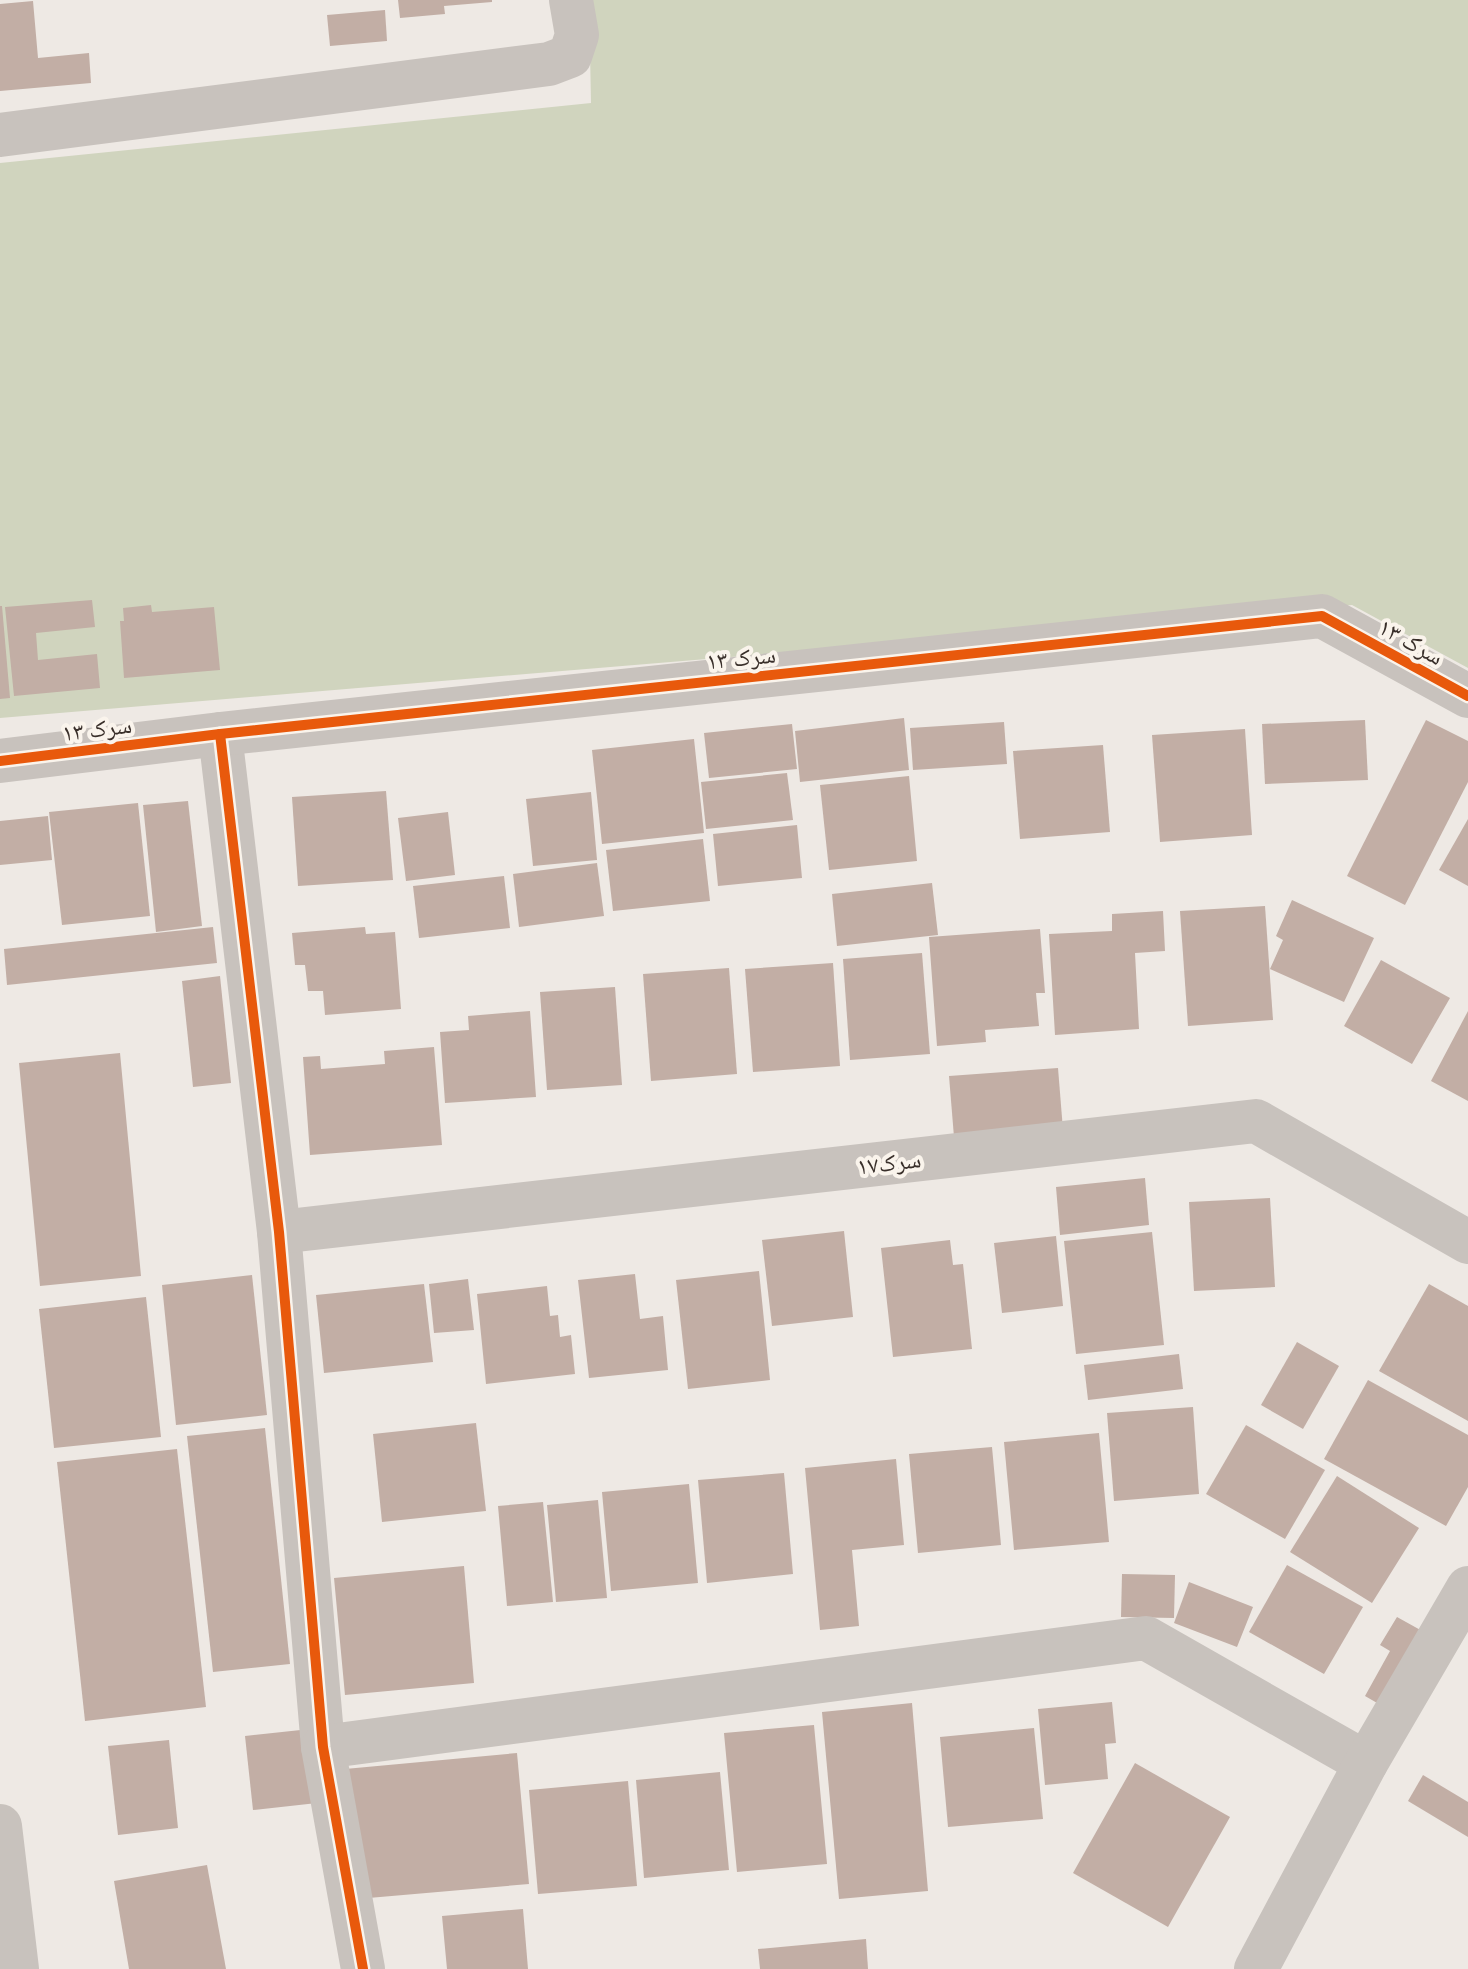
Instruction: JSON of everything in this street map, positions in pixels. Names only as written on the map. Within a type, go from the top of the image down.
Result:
[{"type":"street","points":[[0,135],[549,64],[570,56],[577,35],[571,0]]},
{"type":"street","name":"سرک ۱۳","points":[[0,761],[220,734],[1322,616],[1468,696]]},
{"type":"street","points":[[220,734],[279,1232],[323,1747],[363,1969]]},
{"type":"street","name":"سرک۱۷","points":[[279,1232],[1256,1121],[1468,1242]]},
{"type":"street","points":[[1256,1969],[1366,1763],[1468,1588]]},
{"type":"street","points":[[323,1747],[1146,1638],[1366,1763]]},
{"type":"street","points":[[0,1826],[17,1969]]},
{"type":"green space","points":[[589,0],[1468,0],[1468,668],[1352,605],[0,718],[0,163],[591,103]]},
{"type":"building","points":[[398,0],[492,2],[444,6],[445,14],[400,18]]},
{"type":"building","points":[[33,1],[38,58],[89,53],[91,83],[0,91],[0,4]]},
{"type":"building","points":[[385,10],[387,41],[330,46],[327,15]]},
{"type":"building","points":[[92,600],[95,627],[36,633],[38,660],[97,654],[100,688],[14,696],[5,607]]},
{"type":"building","points":[[151,605],[152,612],[214,607],[220,670],[124,678],[120,621],[124,621],[123,608]]},
{"type":"building","points":[[0,606],[10,698],[0,699]]},
{"type":"building","points":[[904,718],[909,770],[800,782],[795,731]]},
{"type":"building","points":[[1365,720],[1368,780],[1265,784],[1262,724]]},
{"type":"building","points":[[1426,720],[1468,741],[1468,782],[1405,905],[1347,876]]},
{"type":"building","points":[[1004,722],[1007,764],[913,770],[910,728]]},
{"type":"building","points":[[792,724],[797,769],[709,778],[704,733]]},
{"type":"building","points":[[1245,729],[1252,835],[1160,842],[1152,735]]},
{"type":"building","points":[[694,739],[704,833],[602,844],[592,750]]},
{"type":"building","points":[[1103,745],[1110,832],[1020,839],[1013,751]]},
{"type":"building","points":[[787,773],[793,820],[706,829],[701,782]]},
{"type":"building","points":[[909,776],[917,861],[829,870],[820,785]]},
{"type":"building","points":[[386,791],[393,880],[298,886],[292,797]]},
{"type":"building","points":[[591,792],[597,860],[533,866],[526,799]]},
{"type":"building","points":[[188,801],[202,926],[156,932],[143,805]]},
{"type":"building","points":[[138,803],[150,916],[62,925],[49,812]]},
{"type":"building","points":[[448,812],[455,875],[406,881],[398,818]]},
{"type":"building","points":[[48,816],[52,860],[0,865],[0,821]]},
{"type":"building","points":[[1468,819],[1468,886],[1439,870]]},
{"type":"building","points":[[797,825],[802,878],[718,886],[713,834]]},
{"type":"building","points":[[703,839],[710,901],[613,911],[606,850]]},
{"type":"building","points":[[597,863],[604,916],[519,927],[513,874]]},
{"type":"building","points":[[504,876],[510,928],[419,938],[413,886]]},
{"type":"building","points":[[932,883],[938,935],[837,946],[832,894]]},
{"type":"building","points":[[1292,900],[1374,938],[1344,1002],[1270,969],[1283,940],[1276,936]]},
{"type":"building","points":[[1265,906],[1273,1020],[1188,1026],[1180,911]]},
{"type":"building","points":[[1163,911],[1165,951],[1135,953],[1139,1029],[1055,1035],[1049,934],[1112,931],[1112,914]]},
{"type":"building","points":[[213,927],[217,963],[7,985],[4,949]]},
{"type":"building","points":[[365,927],[366,934],[395,932],[401,1009],[325,1015],[323,991],[308,991],[305,965],[295,965],[292,933]]},
{"type":"building","points":[[1040,929],[1045,993],[1036,993],[1039,1026],[985,1030],[986,1042],[937,1046],[929,937]]},
{"type":"building","points":[[922,953],[930,1054],[850,1060],[843,959]]},
{"type":"building","points":[[1381,960],[1450,998],[1412,1064],[1344,1026]]},
{"type":"building","points":[[833,963],[840,1066],[753,1072],[745,969]]},
{"type":"building","points":[[729,968],[737,1074],[651,1081],[643,974]]},
{"type":"building","points":[[220,976],[231,1083],[193,1087],[182,981]]},
{"type":"building","points":[[615,987],[622,1085],[547,1090],[540,992]]},
{"type":"building","points":[[530,1011],[536,1097],[445,1103],[440,1032],[469,1030],[468,1016]]},
{"type":"building","points":[[1468,1011],[1468,1101],[1431,1081]]},
{"type":"building","points":[[434,1047],[442,1145],[310,1155],[303,1057],[320,1056],[321,1069],[385,1064],[384,1051]]},
{"type":"building","points":[[120,1053],[141,1276],[40,1286],[19,1063]]},
{"type":"building","points":[[1058,1068],[1063,1130],[954,1137],[949,1076]]},
{"type":"building","points":[[1145,1178],[1149,1225],[1060,1235],[1056,1187]]},
{"type":"building","points":[[1270,1198],[1275,1287],[1194,1291],[1189,1202]]},
{"type":"building","points":[[844,1231],[853,1317],[772,1326],[762,1240]]},
{"type":"building","points":[[1152,1232],[1164,1345],[1076,1354],[1064,1241]]},
{"type":"building","points":[[1056,1236],[1063,1306],[1002,1313],[994,1243]]},
{"type":"building","points":[[950,1240],[953,1265],[963,1264],[972,1349],[893,1357],[881,1248]]},
{"type":"building","points":[[759,1271],[770,1380],[688,1389],[676,1280]]},
{"type":"building","points":[[635,1274],[640,1319],[663,1316],[668,1370],[589,1378],[578,1280]]},
{"type":"building","points":[[252,1275],[267,1415],[176,1425],[162,1285]]},
{"type":"building","points":[[468,1279],[474,1330],[434,1333],[429,1284]]},
{"type":"building","points":[[424,1284],[433,1362],[324,1373],[316,1295]]},
{"type":"building","points":[[1429,1284],[1468,1306],[1468,1421],[1379,1371]]},
{"type":"building","points":[[547,1286],[550,1316],[558,1315],[560,1337],[571,1335],[575,1374],[486,1384],[477,1294]]},
{"type":"building","points":[[146,1297],[161,1437],[54,1448],[39,1309]]},
{"type":"building","points":[[1297,1342],[1339,1366],[1303,1429],[1261,1405]]},
{"type":"building","points":[[1179,1354],[1183,1389],[1088,1400],[1084,1365]]},
{"type":"building","points":[[1368,1380],[1468,1435],[1468,1487],[1446,1526],[1324,1459]]},
{"type":"building","points":[[1193,1407],[1199,1494],[1114,1501],[1107,1413]]},
{"type":"building","points":[[476,1423],[486,1511],[382,1522],[373,1434]]},
{"type":"building","points":[[1246,1425],[1325,1470],[1285,1539],[1206,1494]]},
{"type":"building","points":[[265,1428],[290,1664],[213,1672],[187,1436]]},
{"type":"building","points":[[1099,1433],[1109,1542],[1014,1550],[1004,1442]]},
{"type":"building","points":[[992,1447],[1001,1545],[918,1553],[909,1454]]},
{"type":"building","points":[[177,1449],[206,1707],[85,1721],[57,1462]]},
{"type":"building","points":[[896,1459],[904,1545],[852,1550],[859,1626],[820,1630],[805,1468]]},
{"type":"building","points":[[784,1473],[793,1574],[707,1583],[698,1480]]},
{"type":"building","points":[[1337,1476],[1419,1528],[1372,1603],[1290,1552]]},
{"type":"building","points":[[689,1484],[698,1583],[611,1591],[602,1492]]},
{"type":"building","points":[[598,1500],[607,1598],[556,1602],[547,1505]]},
{"type":"building","points":[[543,1502],[553,1602],[507,1606],[498,1506]]},
{"type":"building","points":[[1287,1565],[1363,1607],[1324,1674],[1249,1632]]},
{"type":"building","points":[[464,1566],[474,1683],[345,1695],[334,1578]]},
{"type":"building","points":[[1122,1574],[1175,1575],[1174,1618],[1121,1617]]},
{"type":"building","points":[[1189,1582],[1253,1607],[1237,1647],[1174,1623]]},
{"type":"building","points":[[1397,1617],[1433,1637],[1391,1711],[1365,1696],[1390,1651],[1380,1645]]},
{"type":"building","points":[[1112,1702],[1116,1743],[1105,1744],[1108,1779],[1045,1785],[1038,1709]]},
{"type":"building","points":[[912,1703],[928,1891],[839,1899],[822,1712]]},
{"type":"building","points":[[814,1725],[827,1864],[737,1872],[724,1733]]},
{"type":"building","points":[[1034,1728],[1043,1819],[948,1827],[940,1737]]},
{"type":"building","points":[[310,1729],[317,1803],[253,1810],[245,1736]]},
{"type":"building","points":[[169,1740],[178,1828],[118,1835],[108,1746]]},
{"type":"building","points":[[517,1753],[529,1884],[357,1899],[345,1769]]},
{"type":"building","points":[[1135,1763],[1230,1817],[1168,1927],[1073,1873]]},
{"type":"building","points":[[720,1772],[729,1870],[644,1878],[636,1780]]},
{"type":"building","points":[[1423,1775],[1468,1802],[1468,1837],[1408,1801]]},
{"type":"building","points":[[628,1781],[637,1886],[538,1894],[529,1790]]},
{"type":"building","points":[[207,1865],[226,1969],[129,1969],[114,1881]]},
{"type":"building","points":[[523,1909],[528,1969],[447,1969],[442,1916]]},
{"type":"building","points":[[866,1939],[868,1969],[760,1969],[758,1949]]},
{"type":"cycle path","points":[[0,761],[220,734],[1322,616],[1468,696]]},
{"type":"cycle path","points":[[220,734],[279,1232],[323,1747],[363,1969]]}]
